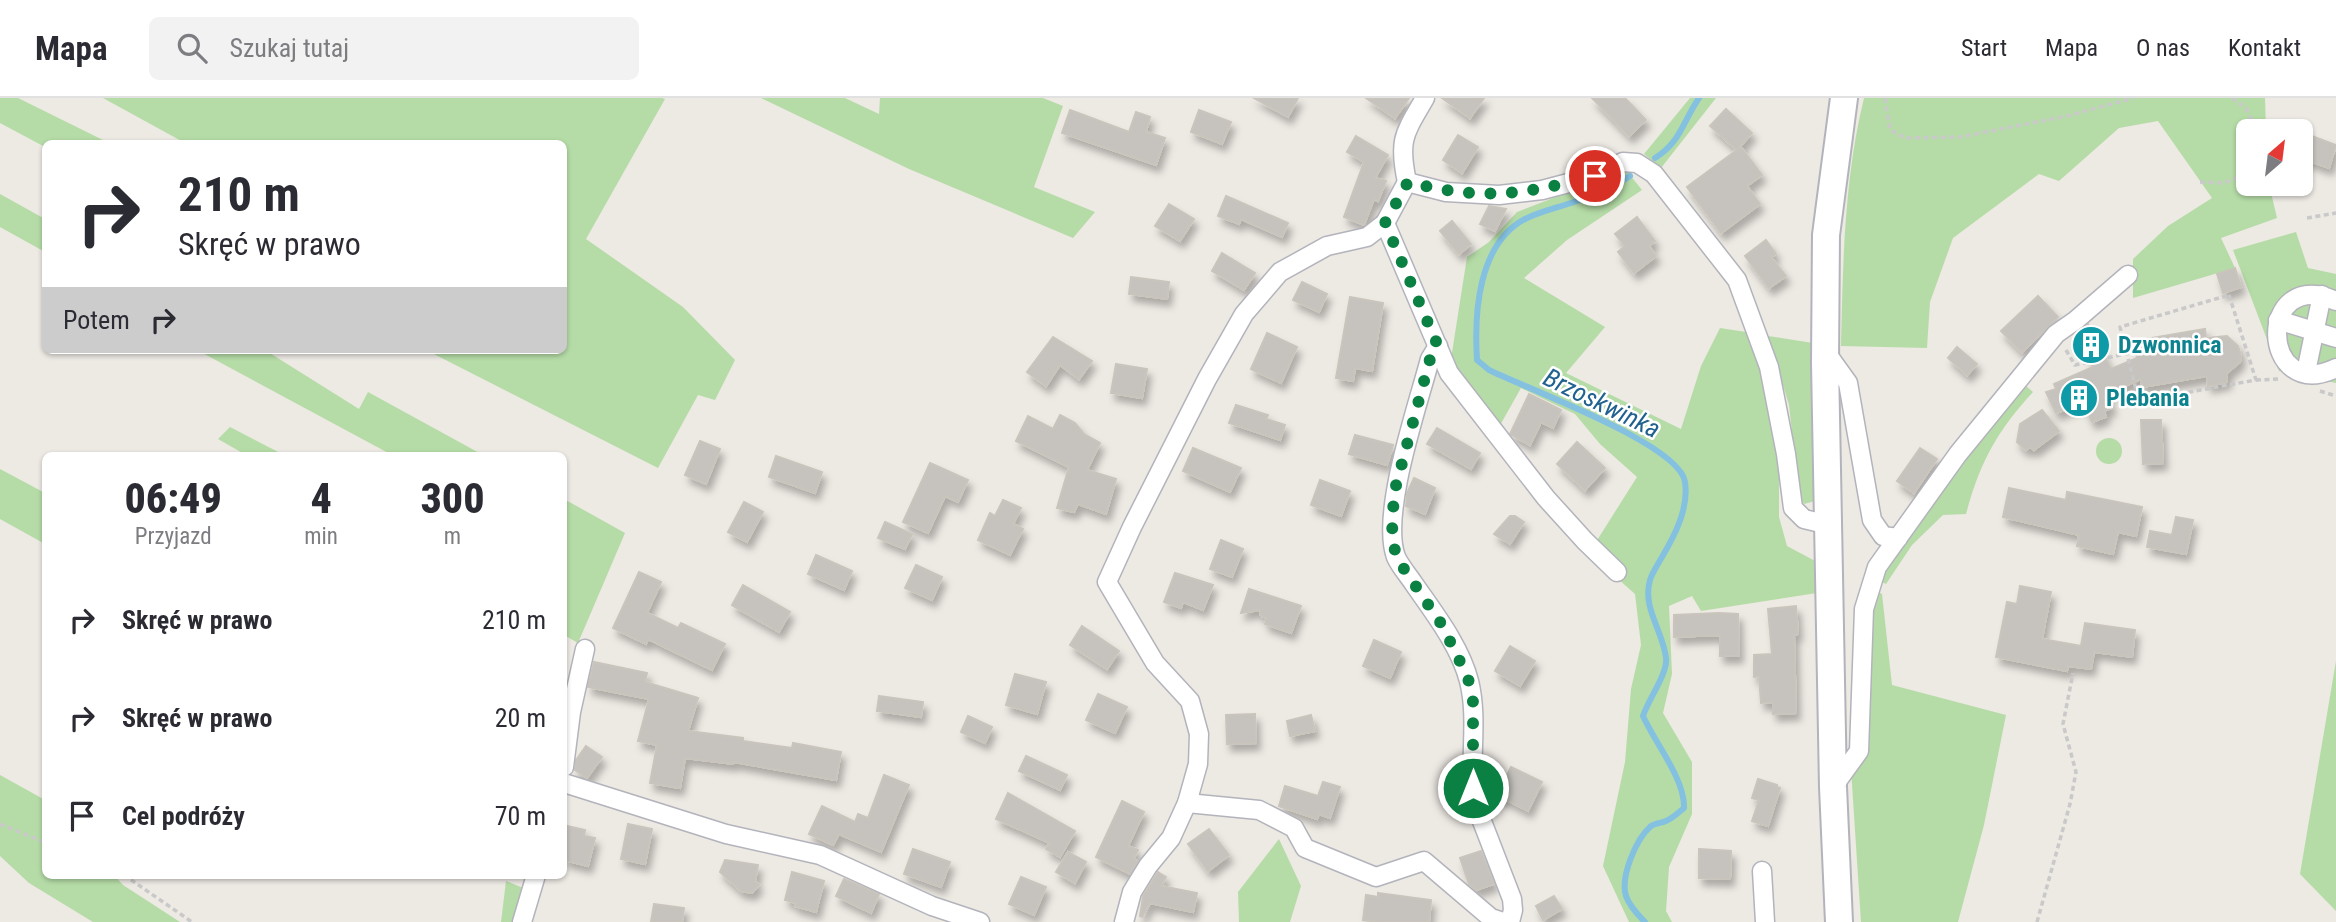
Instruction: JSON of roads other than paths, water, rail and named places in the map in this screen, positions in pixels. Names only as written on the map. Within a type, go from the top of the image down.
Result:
[{"type":"street","points":[[1124,922],[1132,892],[1148,866],[1171,838],[1188,803],[1198,764],[1199,734],[1190,702],[1155,663],[1107,582],[1207,379],[1244,314],[1280,272],[1327,246],[1367,237],[1385,223],[1408,182],[1401,156],[1403,136],[1425,98]]},
{"type":"street","points":[[1839,922],[1833,787],[1825,350],[1826,235],[1844,98]]},
{"type":"street","points":[[1408,182],[1447,192],[1499,195],[1542,190],[1595,176],[1623,162],[1637,163],[1654,174],[1737,280],[1769,367],[1786,454],[1793,508],[1804,519],[1829,525]]},
{"type":"street","points":[[1385,223],[1449,373],[1546,498],[1617,572]]},
{"type":"street","points":[[1833,787],[1859,751],[1864,608],[1877,568],[1958,454],[2056,334],[2128,275]]},
{"type":"street","points":[[2306,372],[2315,331],[2329,298],[2309,295],[2296,299],[2285,308],[2278,320],[2277,345],[2282,356],[2291,365],[2306,372],[2327,372],[2336,368]]},
{"type":"street","points":[[2278,320],[2336,338]]},
{"type":"street","points":[[1438,346],[1430,359],[1394,493],[1392,533],[1396,557],[1442,625],[1468,678],[1473,702],[1475,803],[1512,899],[1514,910],[1510,922]]},
{"type":"street","points":[[1825,350],[1848,383],[1872,520],[1883,536],[1898,538]]},
{"type":"street","points":[[567,743],[585,649]]},
{"type":"street","points":[[567,784],[726,834],[820,855],[932,906],[980,922]]},
{"type":"street","points":[[1188,803],[1259,810],[1294,828],[1305,848],[1376,877],[1424,861],[1491,918],[1503,922]]},
{"type":"street","points":[[1762,871],[1765,922]]},
{"type":"street","points":[[522,922],[535,879]]},
{"type":"waterway","name":"Brzoskwinka","points":[[1655,158],[1671,145],[1699,98]]},
{"type":"waterway","name":"Brzoskwinka","points":[[1630,176],[1594,195],[1525,219],[1509,230],[1497,245],[1482,281],[1476,341],[1477,360],[1489,370],[1599,418],[1630,435],[1677,467],[1685,482],[1685,502],[1680,521],[1654,571],[1648,590],[1666,664],[1643,716],[1675,773],[1684,808],[1669,820],[1651,826],[1645,832],[1627,869],[1626,896],[1645,922]]},
{"type":"place","name":"Dzwonnica","points":[[2091,345]]},
{"type":"place","name":"Plebania","points":[[2079,398]]}]
